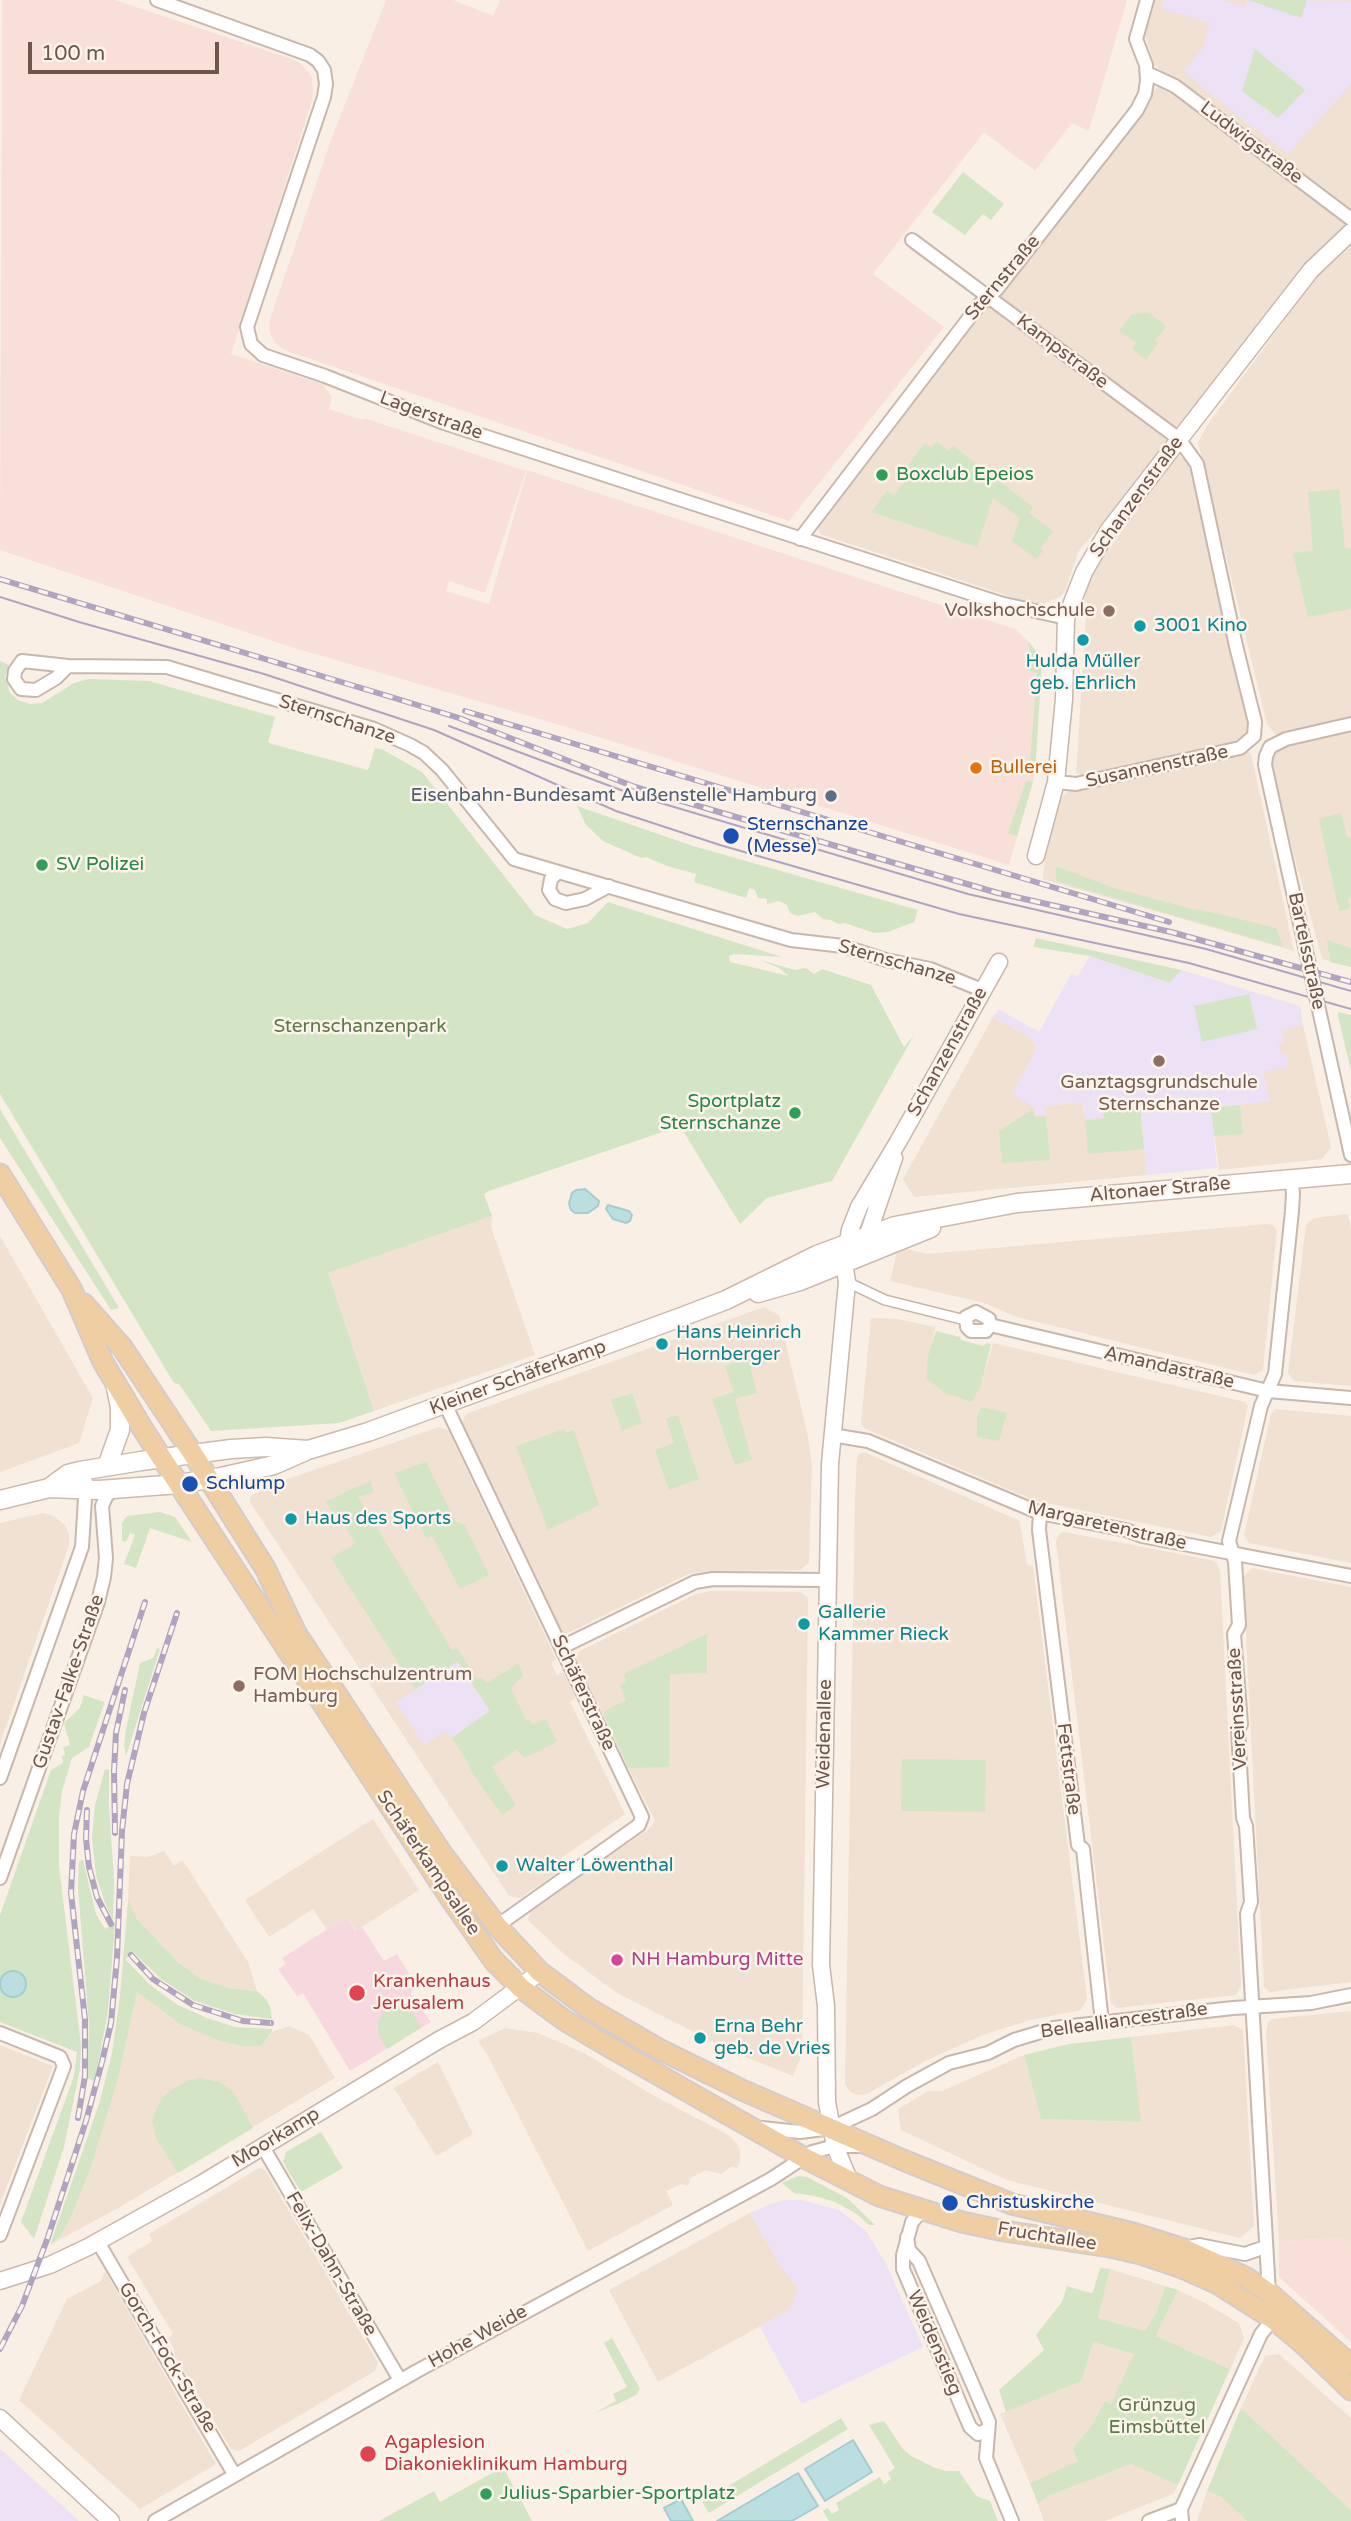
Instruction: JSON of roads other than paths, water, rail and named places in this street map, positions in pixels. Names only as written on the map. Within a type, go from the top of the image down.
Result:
[{"type":"main road","points":[[0,1174],[72,1290]]},
{"type":"main road","name":"Altonaer Straße","points":[[867,1236],[913,1222],[1017,1203],[1351,1174]]},
{"type":"main road","name":"Altonaer Straße","points":[[850,1254],[971,1213]]},
{"type":"main road","name":"Kleiner Schäferkamp","points":[[726,1300],[780,1287],[850,1254],[867,1236]]},
{"type":"main road","name":"Kleiner Schäferkamp","points":[[49,1489],[118,1489],[179,1484],[274,1465],[726,1300],[823,1253],[850,1254]]},
{"type":"main road","name":"Schäferkampsallee","points":[[72,1290],[103,1362],[161,1458],[450,1898],[495,1961],[521,1988],[564,2020],[803,2157]]},
{"type":"main road","name":"Schäferkampsallee","points":[[72,1290],[122,1347],[265,1568],[296,1633],[443,1855],[496,1926],[540,1972],[589,2008],[657,2048],[833,2137]]},
{"type":"main road","points":[[102,1467],[116,1448],[120,1430],[116,1384]]},
{"type":"main road","name":"Kleiner Schäferkamp","points":[[49,1489],[68,1474],[161,1458],[266,1447],[309,1450]]},
{"type":"main road","points":[[0,1500],[49,1489]]},
{"type":"main road","name":"Fruchtallee","points":[[833,2137],[890,2154],[1013,2204],[1133,2233],[1184,2249],[1247,2278],[1269,2293],[1351,2365]]},
{"type":"main road","name":"Fruchtallee","points":[[803,2157],[890,2201],[926,2213],[1004,2231],[1110,2247],[1180,2267],[1218,2284],[1273,2319],[1351,2390]]},
{"type":"street","name":"Lagerstraße","points":[[157,0],[310,55],[324,70],[324,97],[247,327],[251,344],[263,355],[325,376],[444,423],[1000,603],[1066,618]]},
{"type":"street","points":[[1147,0],[1136,39],[1147,73]]},
{"type":"street","name":"Sternstraße","points":[[800,539],[979,305],[997,289],[1137,110],[1145,94],[1147,73]]},
{"type":"street","name":"Ludwigstraße","points":[[1147,73],[1175,86],[1351,219]]},
{"type":"street","name":"Schanzenstraße","points":[[1036,856],[1056,782],[1064,699],[1066,618],[1080,579],[1098,547],[1179,439],[1311,271],[1351,232]]},
{"type":"street","name":"Kampstraße","points":[[912,240],[1179,439]]},
{"type":"street","name":"Susannenstraße","points":[[1056,782],[1076,784],[1240,748],[1254,736],[1255,722],[1197,464],[1179,439]]},
{"type":"street","name":"Sternschanze","points":[[68,666],[167,667],[400,739],[424,754],[442,770],[514,859],[791,940],[843,946],[930,970],[982,989]]},
{"type":"street","name":"Bartelsstraße","points":[[1351,724],[1286,739],[1270,747],[1265,765],[1351,1154]]},
{"type":"street","points":[[557,873],[551,879],[549,890],[555,899],[566,903],[585,899],[609,886]]},
{"type":"street","name":"Schanzenstraße","points":[[850,1254],[859,1207],[898,1143],[999,962]]},
{"type":"street","name":"Schanzenstraße","points":[[867,1236],[887,1184],[898,1143]]},
{"type":"street","name":"Vereinsstraße","points":[[1269,2293],[1247,1914],[1251,1902],[1238,1730],[1241,1724],[1234,1634],[1239,1625],[1230,1538],[1261,1406],[1275,1371],[1292,1211],[1291,1179]]},
{"type":"street","points":[[823,1253],[859,1207]]},
{"type":"street","name":"Weidenallee","points":[[850,1254],[832,1435],[821,1965],[826,2006],[825,2083],[833,2137],[850,2182]]},
{"type":"street","name":"Amandastraße","points":[[846,1282],[885,1300],[965,1320],[976,1312],[988,1318],[990,1325],[1268,1391],[1351,1398]]},
{"type":"street","name":"Schäferstraße","points":[[445,1404],[642,1817],[639,1825],[496,1926]]},
{"type":"street","name":"Margaretenstraße","points":[[832,1435],[867,1441],[1040,1513],[1126,1530],[1142,1536],[1351,1576]]},
{"type":"street","name":"Gustav-Falke-Straße","points":[[0,1778],[82,1547],[84,1490],[87,1479],[102,1467]]},
{"type":"street","name":"Gustav-Falke-Straße","points":[[0,1878],[98,1602],[106,1558],[102,1506],[107,1494],[118,1489]]},
{"type":"street","name":"Fettstraße","points":[[1040,1513],[1038,1530],[1077,1845],[1083,1849],[1102,2022]]},
{"type":"street","points":[[562,1647],[695,1582],[713,1579],[828,1580]]},
{"type":"street","name":"Moorkamp","points":[[0,2281],[50,2265],[98,2242],[473,2022],[540,1972]]},
{"type":"street","name":"Bellealliancestraße","points":[[751,2126],[833,2137],[907,2086],[949,2063],[988,2053],[1029,2034],[1102,2022],[1311,2003],[1351,1995]]},
{"type":"street","points":[[0,2033],[60,2057],[64,2066],[0,2235]]},
{"type":"street","points":[[803,2157],[819,2149],[833,2137]]},
{"type":"street","name":"Felix-Dahn-Straße","points":[[263,2147],[400,2381]]},
{"type":"street","name":"Hohe Weide","points":[[155,2521],[400,2381],[771,2179],[803,2157]]},
{"type":"street","points":[[906,2237],[913,2220],[926,2213]]},
{"type":"street","name":"Weidenstieg","points":[[906,2237],[902,2260],[904,2273],[970,2427],[978,2434],[987,2430]]},
{"type":"street","name":"Weidenstieg","points":[[906,2237],[909,2249],[919,2261],[989,2422],[986,2458],[1012,2521]]},
{"type":"street","name":"Gorch-Fock-Straße","points":[[98,2242],[234,2474]]},
{"type":"street","points":[[1184,2249],[1199,2245],[1245,2254],[1265,2247]]},
{"type":"street","points":[[1149,2521],[1182,2515],[1261,2334],[1273,2319]]},
{"type":"street","points":[[0,2418],[111,2521]]},
{"type":"water","points":[[585,1189],[599,1201],[598,1206],[588,1213],[575,1213],[569,1203],[572,1193]]},
{"type":"water","points":[[608,1205],[629,1211],[632,1215],[630,1221],[626,1223],[613,1219],[606,1209]]},
{"type":"water","points":[[13,1971],[22,1975],[26,1984],[22,1993],[13,1997],[4,1993],[0,1984],[4,1975]]},
{"type":"water","points":[[853,2440],[872,2472],[825,2501],[805,2469]]},
{"type":"water","points":[[798,2473],[818,2506],[792,2521],[717,2521]]},
{"type":"water","points":[[681,2499],[693,2521],[671,2521],[664,2508]]},
{"type":"tram line","points":[[0,597],[264,674],[434,730],[616,811],[720,845],[959,914],[1189,963],[1351,1009]]},
{"type":"tram line","points":[[449,726],[637,796],[968,894],[1206,949],[1351,991]]},
{"type":"railway","points":[[0,579],[459,718],[635,787],[998,893],[1171,932],[1351,982]]},
{"type":"railway","points":[[465,711],[1169,922]]},
{"type":"railway","points":[[78,2118],[85,2076],[85,2019],[71,1893],[74,1834],[83,1791],[145,1602]]},
{"type":"railway","points":[[0,2349],[22,2306],[48,2237],[86,2121],[102,2062],[111,2023],[117,1958],[122,1831],[127,1784],[144,1713],[177,1613]]},
{"type":"railway","points":[[115,1833],[116,1733],[125,1690]]},
{"type":"railway","points":[[87,1810],[89,1867],[97,1897],[111,1924]]},
{"type":"railway","points":[[131,1955],[153,1979],[193,2005],[243,2021],[271,2023]]},
{"type":"place","name":"Boxclub Epeios","points":[[882,475]]},
{"type":"place","name":"Volkshochschule","points":[[1109,611]]},
{"type":"place","name":"3001 Kino","points":[[1140,626]]},
{"type":"place","name":"Hulda Müller geb. Ehrlich","points":[[1083,640]]},
{"type":"place","name":"Bullerei","points":[[976,768]]},
{"type":"place","name":"Eisenbahn-Bundesamt Außenstelle Hamburg","points":[[831,796]]},
{"type":"place","name":"Sternschanze (Messe)","points":[[731,836]]},
{"type":"place","name":"SV Polizei","points":[[42,865]]},
{"type":"place","name":"Ganztagsgrundschule Sternschanze","points":[[1159,1061]]},
{"type":"place","name":"Sportplatz Sternschanze","points":[[795,1113]]},
{"type":"place","name":"Hans Heinrich Hornberger","points":[[662,1344]]},
{"type":"place","name":"Schlump","points":[[190,1484]]},
{"type":"place","name":"Haus des Sports","points":[[291,1519]]},
{"type":"place","name":"Gallerie Kammer Rieck","points":[[804,1624]]},
{"type":"place","name":"FOM Hochschulzentrum Hamburg","points":[[239,1686]]},
{"type":"place","name":"Walter Löwenthal","points":[[502,1866]]},
{"type":"place","name":"NH Hamburg Mitte","points":[[617,1960]]},
{"type":"place","name":"Krankenhaus Jerusalem","points":[[357,1993]]},
{"type":"place","name":"Erna Behr geb. de Vries","points":[[700,2038]]},
{"type":"place","name":"Christuskirche","points":[[950,2203]]},
{"type":"place","name":"Agaplesion Diakonieklinikum Hamburg","points":[[368,2454]]},
{"type":"place","name":"Julius-Sparbier-Sportplatz","points":[[486,2494]]},
{"type":"park label","name":"Sternschanzenpark","points":[[360,1027]]},
{"type":"park label","name":"Grünzug Eimsbüttel","points":[[1157,2417]]}]
